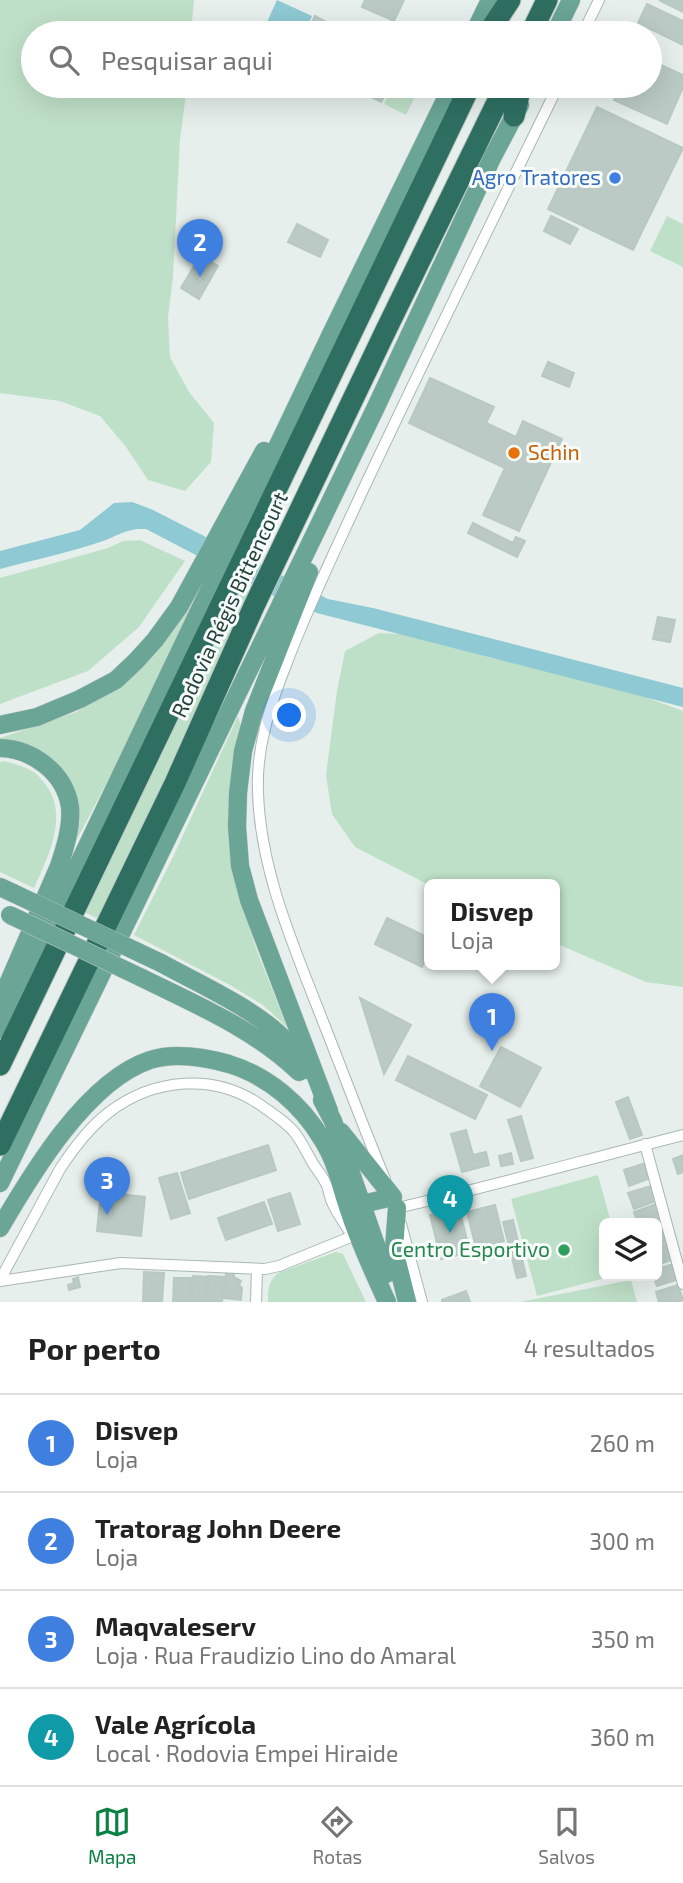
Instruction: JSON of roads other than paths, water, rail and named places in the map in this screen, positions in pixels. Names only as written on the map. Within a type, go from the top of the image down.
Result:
[{"type":"highway","points":[[496,21],[511,0]]},
{"type":"highway","points":[[501,21],[511,0]]},
{"type":"highway","points":[[537,21],[547,0]]},
{"type":"highway","name":"Rodovia Régis Bittencourt","points":[[0,1065],[218,592],[230,547],[464,98]]},
{"type":"highway","name":"Rodovia Régis Bittencourt","points":[[0,1145],[175,783],[254,606],[499,98]]},
{"type":"highway","points":[[514,116],[518,98]]},
{"type":"main road","points":[[480,21],[490,0]]},
{"type":"main road","points":[[561,21],[571,0]]},
{"type":"main road","points":[[0,725],[37,717],[116,680],[155,640],[179,607],[195,577],[230,547],[246,482],[330,336],[446,98]]},
{"type":"main road","points":[[0,1182],[288,622],[376,407],[492,158],[523,98]]},
{"type":"main road","points":[[0,1029],[218,592]]},
{"type":"main road","points":[[288,622],[248,729],[237,793],[238,850],[242,878],[331,1116],[356,1208],[355,1236],[387,1302]]},
{"type":"main road","points":[[0,748],[26,753],[50,768],[65,789],[70,808],[65,848],[59,866],[0,1002]]},
{"type":"main road","points":[[6,890],[161,963],[249,1012],[286,1041],[331,1116],[395,1202],[394,1249],[407,1302]]},
{"type":"main road","points":[[5,913],[242,1028],[278,1053],[311,1084]]},
{"type":"main road","points":[[0,1228],[50,1148],[76,1116],[124,1074],[152,1060],[181,1056],[217,1060],[249,1072],[282,1091],[305,1114],[323,1140],[356,1208],[396,1302]]},
{"type":"main road","points":[[356,1208],[395,1202]]},
{"type":"street","points":[[589,21],[599,0]]},
{"type":"street","points":[[306,582],[424,362],[552,98]]},
{"type":"street","points":[[288,622],[259,760],[259,813],[271,874],[298,956],[395,1202],[422,1302]]},
{"type":"street","points":[[204,1083],[234,1090],[248,1096],[293,1130],[326,1183],[333,1205],[355,1236],[279,1266],[257,1270],[121,1263],[0,1280],[71,1153],[108,1113],[133,1097],[166,1086],[204,1083]]},
{"type":"street","points":[[395,1202],[483,1188],[683,1135]]},
{"type":"street","points":[[318,1173],[324,1164],[323,1140]]},
{"type":"street","points":[[645,1144],[683,1284]]},
{"type":"street","points":[[256,1302],[257,1270]]},
{"type":"water","points":[[277,0],[312,16],[310,21],[267,21]]},
{"type":"water","points":[[132,502],[151,509],[328,599],[373,608],[683,688],[683,707],[317,613],[274,596],[146,529],[127,531],[88,546],[0,569],[0,551],[80,530],[114,503]]},
{"type":"place","name":"Agro Tratores","points":[[615,178]]},
{"type":"place","name":"Tratorag John Deere","points":[[200,277]]},
{"type":"place","name":"Schin","points":[[514,453]]},
{"type":"place","name":"Disvep","points":[[492,1051]]},
{"type":"place","name":"Maqvaleserv","points":[[107,1215]]},
{"type":"place","name":"Vale Agrícola","points":[[450,1233]]},
{"type":"place","name":"Centro Esportivo","points":[[564,1250]]}]
